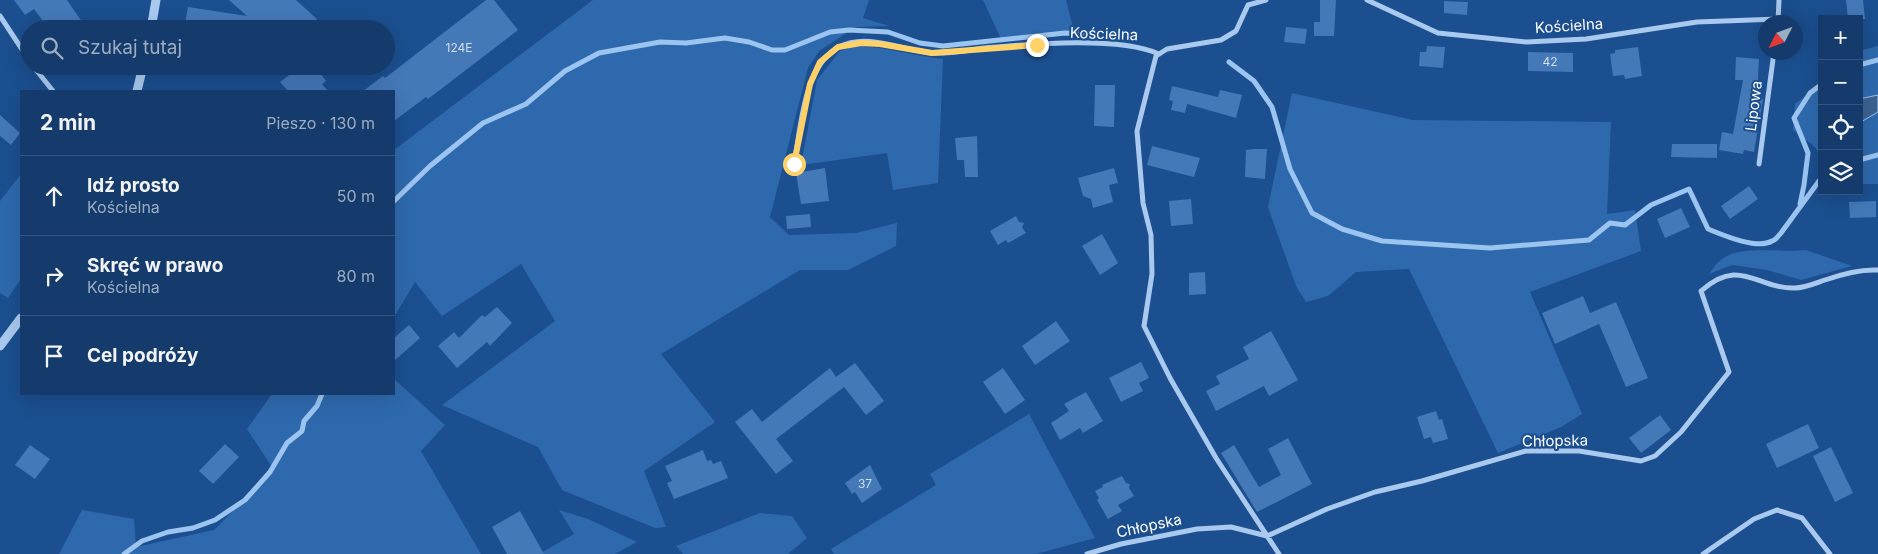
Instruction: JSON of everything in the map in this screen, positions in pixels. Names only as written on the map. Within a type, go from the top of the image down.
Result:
[{"type":"street","points":[[152,20],[156,0]]},
{"type":"street","points":[[1244,0],[1248,5]]},
{"type":"street","points":[[1266,0],[1248,5],[1236,31],[1221,40],[1167,49],[1156,56],[1137,131],[1143,203],[1151,235],[1152,274],[1144,326],[1170,378],[1216,458],[1279,554]]},
{"type":"street","name":"Kościelna","points":[[1367,0],[1438,33],[1527,42],[1586,39],[1697,22],[1758,21]]},
{"type":"street","points":[[1778,15],[1779,0]]},
{"type":"street","points":[[0,16],[20,46]]},
{"type":"street","name":"Kościelna","points":[[794,164],[810,84],[820,62],[838,47],[847,44],[880,44],[932,53],[1037,45],[1120,44],[1145,48],[1159,54]]},
{"type":"street","name":"Lipowa","points":[[1760,164],[1773,60]]},
{"type":"street","points":[[41,75],[52,90]]},
{"type":"street","points":[[137,90],[141,75]]},
{"type":"street","name":"Chłopska","points":[[1087,554],[1121,544],[1197,529],[1230,526],[1267,536],[1327,509],[1375,492],[1422,481],[1526,451],[1579,451],[1641,461],[1655,456],[1681,432],[1729,372],[1701,291],[1712,281],[1726,276],[1752,276],[1795,288],[1839,275],[1878,270]]},
{"type":"street","points":[[0,346],[20,319]]},
{"type":"street","points":[[1703,554],[1754,519],[1777,510],[1802,518],[1830,554]]},
{"type":"shaded area","points":[[593,0],[869,0],[863,18],[889,26],[856,27],[819,51],[808,68],[770,217],[789,235],[856,233],[897,223],[896,246],[848,270],[800,270],[661,354],[715,422],[644,471],[666,527],[655,528],[562,490],[538,447],[442,405],[555,321],[521,264],[442,316],[415,282],[395,315],[395,149]]},
{"type":"shaded area","points":[[983,0],[1066,0],[1074,31],[1001,39]]},
{"type":"shaded area","points":[[854,46],[943,59],[938,183],[893,190],[887,153],[801,165],[817,80],[840,51]]},
{"type":"shaded area","points":[[1878,46],[1878,184],[1863,184],[1863,50]]},
{"type":"shaded area","points":[[1818,87],[1818,152],[1814,146],[1793,130],[1795,104]]},
{"type":"shaded area","points":[[1292,93],[1413,120],[1611,122],[1607,214],[1635,210],[1641,251],[1530,292],[1582,414],[1561,427],[1498,453],[1409,269],[1356,272],[1328,296],[1306,302],[1296,286],[1268,207]]},
{"type":"shaded area","points":[[1878,95],[1878,112],[1863,121],[1863,105],[1863,98]]},
{"type":"shaded area","points":[[20,175],[20,280],[8,298],[0,293],[0,201]]},
{"type":"shaded area","points":[[1806,250],[1852,266],[1801,280],[1767,270],[1732,265],[1709,274],[1720,260],[1739,252]]},
{"type":"shaded area","points":[[395,380],[445,425],[421,451],[481,554],[59,554],[82,510],[134,519],[136,547],[214,530],[274,470],[247,429],[271,395],[395,395]]},
{"type":"shaded area","points":[[1029,414],[1095,538],[1036,554],[834,554],[831,549],[936,485],[930,474]]},
{"type":"shaded area","points":[[559,510],[588,519],[637,542],[615,554],[539,554],[574,534]]},
{"type":"shaded area","points":[[760,513],[792,516],[807,538],[788,554],[683,554],[676,546]]},
{"type":"building","points":[[14,0],[67,0],[81,20],[42,20],[34,9],[25,15]]},
{"type":"building","points":[[229,0],[296,0],[317,19],[186,20],[188,7],[247,16]]},
{"type":"building","points":[[486,0],[494,0],[518,30],[428,99],[426,97],[395,120],[395,90],[364,90],[383,76],[385,78],[389,75],[395,75],[395,70]]},
{"type":"building","points":[[1320,0],[1336,0],[1334,36],[1314,36],[1314,22],[1320,22]]},
{"type":"building","points":[[1846,0],[1863,0],[1865,19],[1863,19],[1863,15],[1848,15]]},
{"type":"building","points":[[1444,1],[1468,2],[1467,15],[1444,13]]},
{"type":"building","points":[[1286,27],[1307,29],[1305,44],[1284,42]]},
{"type":"building","points":[[1427,46],[1445,47],[1443,68],[1419,66],[1420,52],[1426,52]]},
{"type":"building","points":[[1638,47],[1642,76],[1625,79],[1624,75],[1613,76],[1610,54],[1615,53],[1615,50]]},
{"type":"building","points":[[1528,52],[1573,53],[1573,72],[1528,71]]},
{"type":"building","points":[[1736,57],[1758,59],[1757,98],[1763,99],[1754,152],[1744,150],[1743,154],[1719,150],[1722,132],[1733,134],[1743,80],[1735,80]]},
{"type":"building","points":[[289,75],[322,75],[326,81],[322,84],[327,90],[287,90],[280,82]]},
{"type":"building","points":[[1095,85],[1115,85],[1114,127],[1094,126]]},
{"type":"building","points":[[1172,86],[1218,97],[1220,90],[1242,95],[1236,118],[1187,104],[1185,113],[1171,110],[1173,101],[1169,100]]},
{"type":"building","points":[[0,115],[20,133],[11,145],[0,136]]},
{"type":"building","points":[[977,136],[978,177],[965,177],[964,160],[957,160],[955,138]]},
{"type":"building","points":[[1672,144],[1717,144],[1717,158],[1671,157]]},
{"type":"building","points":[[1152,146],[1200,158],[1194,177],[1147,165]]},
{"type":"building","points":[[1267,149],[1265,179],[1245,177],[1246,150]]},
{"type":"building","points":[[825,168],[829,201],[801,204],[796,173]]},
{"type":"building","points":[[1114,168],[1118,183],[1109,185],[1113,202],[1093,208],[1091,199],[1083,196],[1078,178]]},
{"type":"building","points":[[1749,186],[1758,199],[1730,219],[1721,206]]},
{"type":"building","points":[[1191,199],[1193,224],[1171,226],[1169,201]]},
{"type":"building","points":[[1876,201],[1876,217],[1850,218],[1849,202]]},
{"type":"building","points":[[1681,208],[1690,227],[1665,238],[1657,219]]},
{"type":"building","points":[[810,214],[811,227],[787,229],[786,216]]},
{"type":"building","points":[[1016,216],[1019,222],[1024,223],[1022,227],[1026,233],[1008,243],[1006,240],[998,245],[990,231]]},
{"type":"building","points":[[1102,234],[1118,263],[1100,275],[1082,246]]},
{"type":"building","points":[[1205,272],[1206,294],[1189,295],[1189,273]]},
{"type":"building","points":[[1583,296],[1590,313],[1616,302],[1648,378],[1626,387],[1599,324],[1555,344],[1542,313]]},
{"type":"building","points":[[497,307],[512,323],[490,346],[487,342],[457,368],[438,346],[454,332],[459,338],[482,315],[485,317]]},
{"type":"building","points":[[1056,321],[1070,341],[1035,365],[1022,346]]},
{"type":"building","points":[[409,325],[420,338],[395,360],[395,337]]},
{"type":"building","points":[[1271,331],[1298,380],[1269,396],[1264,386],[1216,411],[1206,391],[1220,384],[1216,376],[1249,359],[1243,347]]},
{"type":"building","points":[[1141,362],[1149,378],[1139,383],[1143,391],[1121,402],[1109,378]]},
{"type":"building","points":[[855,363],[884,401],[866,415],[844,387],[776,439],[793,461],[776,474],[735,422],[752,409],[762,422],[830,368],[836,377]]},
{"type":"building","points":[[1003,368],[1025,400],[1005,414],[983,382]]},
{"type":"building","points":[[1086,392],[1103,421],[1083,433],[1080,428],[1060,440],[1051,423],[1069,411],[1064,404]]},
{"type":"building","points":[[1436,411],[1439,420],[1442,419],[1448,439],[1433,443],[1431,437],[1424,439],[1417,417]]},
{"type":"building","points":[[1660,415],[1671,430],[1641,453],[1629,438]]},
{"type":"building","points":[[1808,424],[1819,448],[1777,468],[1766,444]]},
{"type":"building","points":[[1288,438],[1312,484],[1257,512],[1221,453],[1234,445],[1259,487],[1281,475],[1268,449]]},
{"type":"building","points":[[225,444],[239,457],[213,484],[199,471]]},
{"type":"building","points":[[30,445],[50,459],[35,479],[15,465]]},
{"type":"building","points":[[1831,447],[1853,493],[1835,502],[1813,456]]},
{"type":"building","points":[[703,450],[707,461],[711,460],[713,464],[721,461],[728,478],[674,499],[667,483],[672,481],[665,466]]},
{"type":"building","points":[[870,465],[882,489],[862,503],[855,492],[852,494],[845,483]]},
{"type":"building","points":[[1122,476],[1126,483],[1130,484],[1129,488],[1134,496],[1118,505],[1122,511],[1108,519],[1097,500],[1099,498],[1095,491],[1103,487],[1102,485]]},
{"type":"building","points":[[520,511],[544,554],[507,554],[492,527]]},
{"type":"waterway","points":[[395,200],[430,166],[483,123],[526,104],[565,71],[599,53],[660,42],[686,43],[725,38],[749,42],[772,50],[785,50],[830,32],[849,30],[888,32],[920,43],[943,46],[1065,33],[1083,34]]},
{"type":"waterway","points":[[1863,64],[1878,60]]},
{"type":"waterway","points":[[1229,62],[1254,81],[1272,107],[1290,169],[1312,213],[1342,229],[1382,241],[1490,248],[1589,240],[1610,223],[1625,225],[1651,205],[1689,189],[1708,229],[1740,241],[1758,244],[1766,243],[1775,240],[1818,182]]},
{"type":"waterway","points":[[1800,204],[1808,153],[1794,118],[1810,93],[1818,87]]},
{"type":"waterway","points":[[1863,159],[1878,155]]},
{"type":"waterway","points":[[124,554],[142,541],[168,532],[193,528],[215,520],[245,500],[270,472],[287,443],[302,431],[304,421],[317,406],[322,395]]},
{"type":"route","points":[[794,164],[810,84],[820,62],[838,47],[847,44],[880,44],[932,53],[1037,45]]}]
